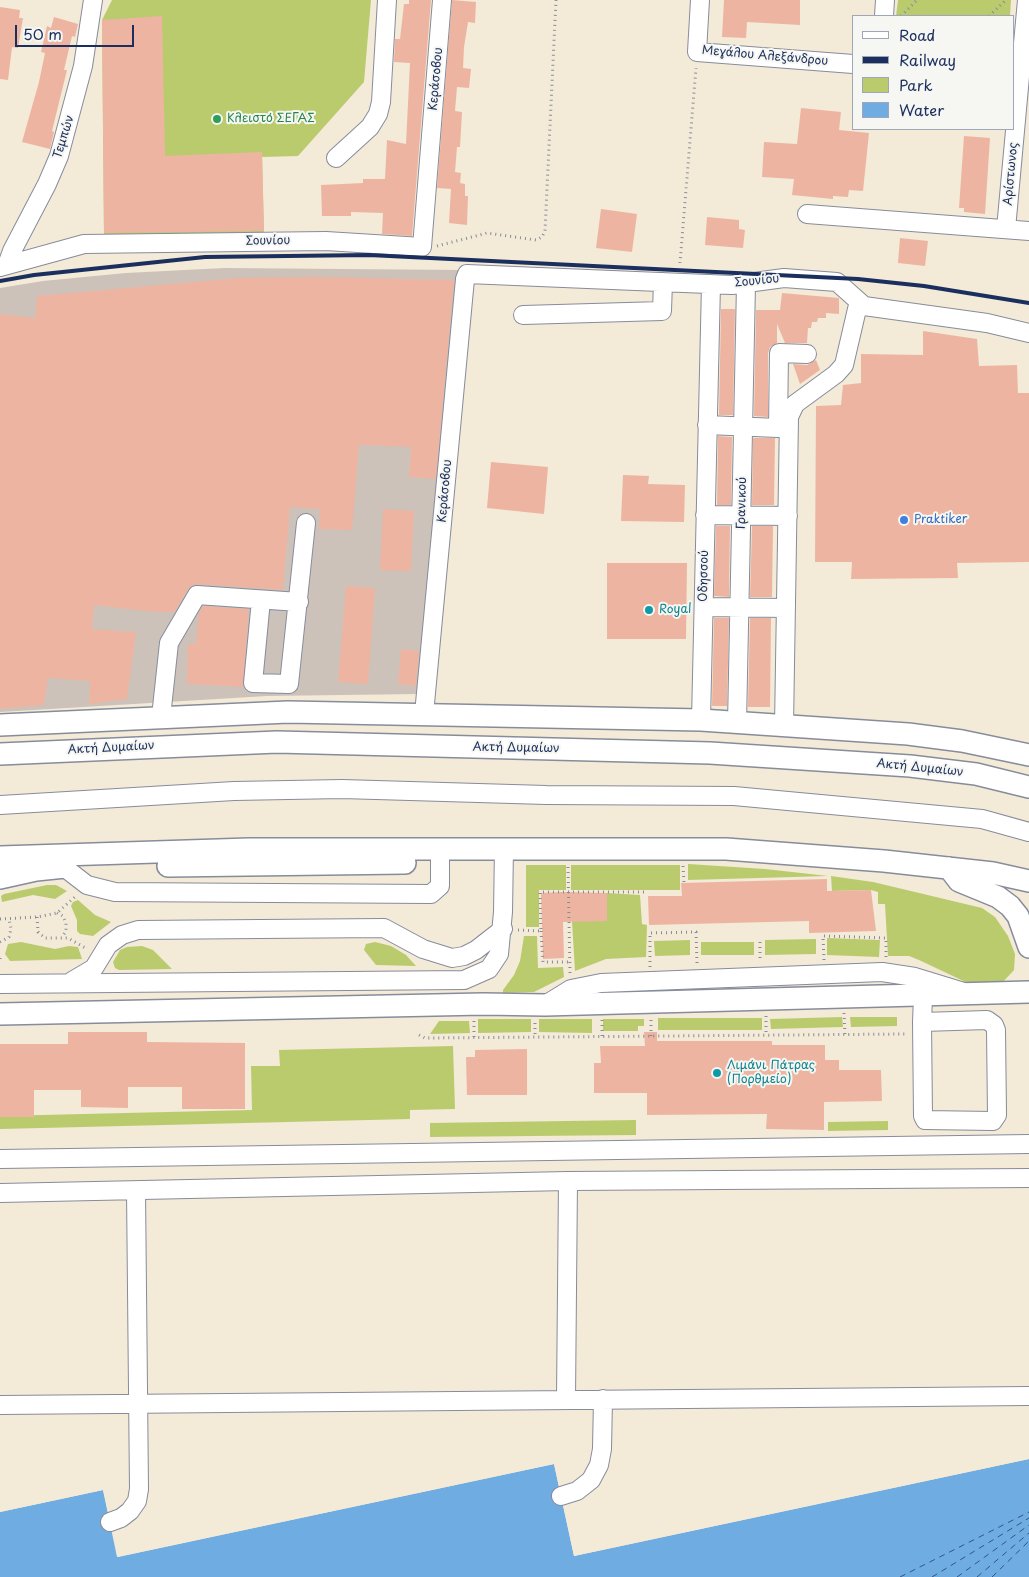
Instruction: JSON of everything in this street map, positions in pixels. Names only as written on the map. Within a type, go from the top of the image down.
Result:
[{"type":"main road","points":[[0,724],[252,712],[701,720],[945,738],[1029,755]]},
{"type":"main road","name":"Ακτή Δυμαίων","points":[[0,754],[134,746],[277,742],[710,753],[856,761],[939,769],[986,776],[1029,787]]},
{"type":"main road","points":[[0,878],[36,870],[65,868],[407,863],[440,848]]},
{"type":"main road","points":[[0,857],[249,849],[568,848],[766,851],[993,873],[1029,881]]},
{"type":"main road","points":[[948,868],[959,881],[998,897],[1010,906],[1018,916],[1029,948]]},
{"type":"main road","points":[[0,1014],[483,1004],[545,1006],[848,996],[923,997],[967,993],[1029,992]]},
{"type":"street","name":"Τεμπών","points":[[4,266],[48,184],[61,149],[82,66],[93,0]]},
{"type":"street","points":[[336,158],[370,127],[378,114],[381,102],[387,0]]},
{"type":"street","name":"Κεράσοβου","points":[[422,247],[442,0]]},
{"type":"street","name":"Μεγάλου Αλεξάνδρου","points":[[700,0],[697,52],[852,64]]},
{"type":"street","points":[[884,15],[885,0]]},
{"type":"street","name":"Αρίστωνος","points":[[1014,107],[1016,76],[1027,0]]},
{"type":"street","name":"Αρίστωνος","points":[[1006,229],[1012,130]]},
{"type":"street","points":[[807,214],[1029,231]]},
{"type":"street","name":"Σουνίου","points":[[4,266],[84,244],[326,241],[422,247]]},
{"type":"street","name":"Σουνίου","points":[[472,273],[711,284],[746,284],[784,278],[837,282],[860,304]]},
{"type":"street","name":"Κεράσοβου","points":[[424,714],[465,279],[467,274],[472,273]]},
{"type":"street","points":[[523,315],[662,311],[663,282]]},
{"type":"street","name":"Οδησσού","points":[[701,720],[711,284]]},
{"type":"street","name":"Γρανικού","points":[[737,723],[746,284]]},
{"type":"street","points":[[783,424],[795,404],[836,374],[844,365],[857,309],[860,304],[872,308],[988,323],[1029,333]]},
{"type":"street","points":[[784,726],[788,516],[779,353],[807,354]]},
{"type":"street","points":[[707,425],[743,427],[783,424]]},
{"type":"street","points":[[705,514],[788,516]]},
{"type":"street","points":[[261,600],[253,682],[289,684],[306,523]]},
{"type":"street","points":[[161,717],[169,643],[196,596],[299,602]]},
{"type":"street","points":[[704,607],[786,608]]},
{"type":"street","points":[[0,805],[234,791],[342,789],[546,796],[734,796],[982,819],[1029,832]]},
{"type":"street","points":[[65,868],[87,885],[115,892],[430,894],[440,886],[440,848]]},
{"type":"street","points":[[0,984],[464,980],[489,969],[495,962],[502,929],[504,848]]},
{"type":"street","points":[[70,982],[94,968],[108,945],[122,935],[138,930],[384,928],[423,949],[452,958],[464,956],[476,950],[502,929]]},
{"type":"street","points":[[545,1006],[570,989],[601,983],[651,980],[886,973],[925,979],[967,993]]},
{"type":"street","points":[[464,980],[483,1004]]},
{"type":"street","points":[[915,1023],[986,1020],[994,1025],[996,1030],[997,1115],[993,1121],[925,1120],[915,1023],[923,997]]},
{"type":"street","points":[[0,1159],[1029,1144]]},
{"type":"street","points":[[0,1193],[568,1181],[1029,1178]]},
{"type":"street","points":[[566,1399],[568,1181]]},
{"type":"street","points":[[110,1522],[121,1518],[130,1511],[137,1501],[139,1489],[136,1191]]},
{"type":"street","points":[[0,1405],[603,1398],[1029,1396]]},
{"type":"street","points":[[561,1496],[577,1491],[590,1480],[599,1465],[602,1448],[603,1398]]},
{"type":"path","points":[[422,247],[449,244],[487,233],[536,240],[542,237],[545,231],[556,0]]},
{"type":"path","points":[[901,15],[917,0]]},
{"type":"path","points":[[990,15],[1006,0]]},
{"type":"path","points":[[680,263],[697,52]]},
{"type":"path","points":[[568,848],[570,989]]},
{"type":"path","points":[[0,919],[37,917],[57,912],[87,885]]},
{"type":"path","points":[[570,962],[542,962],[540,892],[646,892]]},
{"type":"path","points":[[57,912],[64,916],[66,923],[66,931],[61,938]]},
{"type":"path","points":[[37,917],[38,932],[45,938],[68,938],[100,958]]},
{"type":"path","points":[[0,942],[9,937],[11,929],[9,919]]},
{"type":"path","points":[[502,929],[540,931]]},
{"type":"path","points":[[651,980],[650,933],[696,932],[697,980]]},
{"type":"path","points":[[825,975],[823,936],[886,938],[886,973]]},
{"type":"path","points":[[419,1035],[426,1038],[435,1038],[907,1034],[915,1023]]},
{"type":"shaded area","points":[[224,268],[461,270],[417,694],[267,696],[0,712],[0,288],[43,281],[126,273]]},
{"type":"green space","name":"Κλειστό ΣΕΓΑΣ","points":[[112,0],[371,0],[364,82],[298,156],[262,157],[264,234],[104,236],[102,20]]},
{"type":"green space","points":[[898,0],[1011,0],[1010,15],[896,15]]},
{"type":"green space","points":[[688,864],[765,869],[828,876],[688,880]]},
{"type":"green space","points":[[526,865],[566,865],[566,890],[539,890],[539,927],[526,927]]},
{"type":"green space","points":[[571,865],[680,865],[680,890],[571,890]]},
{"type":"green space","points":[[831,876],[873,882],[982,908],[995,917],[1008,936],[1015,954],[1014,970],[1002,983],[972,985],[909,956],[888,956],[885,904],[878,904],[878,892],[871,890],[832,891]]},
{"type":"green space","points":[[47,885],[56,885],[67,891],[55,899],[33,895],[2,902],[1,896],[4,894]]},
{"type":"green space","points":[[607,893],[640,895],[642,924],[647,925],[646,957],[606,959],[575,971],[572,921],[607,921]]},
{"type":"green space","points":[[78,900],[95,915],[111,922],[93,936],[80,934],[77,931],[77,920],[71,906],[73,902]]},
{"type":"green space","points":[[524,936],[537,936],[538,968],[563,967],[564,977],[534,992],[503,993],[520,961]]},
{"type":"green space","points":[[827,938],[880,940],[879,957],[827,955]]},
{"type":"green space","points":[[816,939],[816,954],[765,955],[765,940]]},
{"type":"green space","points":[[690,940],[690,955],[655,956],[654,941]]},
{"type":"green space","points":[[21,942],[55,949],[69,946],[78,947],[82,959],[10,961],[5,954],[8,944]]},
{"type":"green space","points":[[375,942],[391,946],[406,955],[416,966],[376,965],[364,950],[366,944]]},
{"type":"green space","points":[[701,942],[754,942],[754,955],[701,955]]},
{"type":"green space","points":[[142,946],[153,950],[172,969],[119,970],[115,968],[113,962],[120,950],[127,947]]},
{"type":"green space","points":[[842,1017],[843,1027],[771,1029],[770,1019]]},
{"type":"green space","points":[[850,1017],[897,1017],[897,1026],[851,1027]]},
{"type":"green space","points":[[658,1018],[762,1018],[762,1030],[658,1030]]},
{"type":"green space","points":[[478,1019],[531,1019],[531,1032],[478,1033]]},
{"type":"green space","points":[[539,1019],[592,1019],[592,1033],[539,1032]]},
{"type":"green space","points":[[603,1019],[644,1019],[644,1026],[638,1026],[638,1031],[603,1031]]},
{"type":"green space","points":[[439,1021],[469,1021],[470,1033],[430,1034]]},
{"type":"green space","points":[[453,1046],[455,1109],[410,1110],[410,1119],[0,1129],[0,1116],[252,1110],[251,1066],[280,1066],[279,1050]]},
{"type":"green space","points":[[636,1120],[636,1135],[430,1137],[430,1123]]},
{"type":"green space","points":[[888,1121],[888,1130],[828,1131],[828,1122]]},
{"type":"water","points":[[1029,1459],[1029,1577],[0,1577],[0,1512],[103,1490],[118,1557],[554,1464],[574,1556]]},
{"type":"pier","points":[[1029,1457],[1029,1459],[574,1556],[554,1464],[117,1557],[103,1490],[0,1512],[0,1510],[104,1488],[119,1554],[554,1461],[576,1553]]},
{"type":"building","points":[[409,0],[431,0],[412,236],[382,234],[383,213],[351,212],[351,216],[322,216],[321,185],[363,183],[363,179],[385,179],[387,140],[406,144],[410,63],[394,62],[395,39],[400,39],[404,4],[409,4]]},
{"type":"building","points":[[452,0],[476,2],[475,23],[468,22],[464,47],[463,68],[471,69],[469,88],[457,87],[455,111],[462,112],[460,147],[457,147],[455,172],[461,173],[460,183],[465,184],[465,196],[468,196],[467,225],[449,223],[451,189],[437,188]]},
{"type":"building","points":[[724,0],[800,0],[800,25],[747,22],[746,38],[722,37]]},
{"type":"building","points":[[0,7],[20,10],[19,18],[23,18],[18,48],[12,47],[8,80],[0,79]]},
{"type":"building","points":[[162,16],[165,156],[262,152],[264,231],[104,233],[102,20]]},
{"type":"building","points":[[54,17],[78,24],[75,37],[72,36],[64,70],[67,70],[52,131],[54,132],[50,149],[22,142],[39,82],[45,53],[41,52],[47,26],[51,28]]},
{"type":"building","points":[[801,108],[841,112],[839,130],[869,133],[863,191],[849,190],[848,197],[833,196],[833,199],[792,195],[794,179],[762,177],[764,142],[797,144]]},
{"type":"building","points":[[964,136],[990,138],[985,214],[964,212],[964,208],[959,208]]},
{"type":"building","points":[[601,209],[637,214],[632,252],[596,248]]},
{"type":"building","points":[[707,217],[739,220],[739,229],[745,230],[743,248],[705,245]]},
{"type":"building","points":[[900,238],[928,241],[925,266],[898,263]]},
{"type":"building","points":[[318,277],[454,280],[436,479],[409,477],[411,447],[359,445],[352,530],[319,529],[320,509],[290,507],[283,590],[197,584],[188,589],[175,612],[153,612],[94,605],[92,629],[136,632],[127,699],[89,704],[90,681],[48,678],[44,705],[0,709],[0,314],[35,318],[37,296],[237,278]]},
{"type":"building","points":[[782,293],[839,298],[839,314],[826,313],[826,318],[818,318],[817,322],[812,322],[811,328],[808,328],[807,343],[785,343],[777,324],[777,343],[770,347],[768,353],[768,417],[754,416],[756,310],[780,310]]},
{"type":"building","points":[[721,309],[735,309],[733,415],[719,415]]},
{"type":"building","points":[[923,331],[977,339],[979,366],[1017,365],[1018,393],[1029,393],[1029,562],[957,563],[958,578],[851,579],[852,562],[815,562],[816,406],[841,405],[843,385],[861,383],[861,354],[923,355]]},
{"type":"building","points":[[816,360],[820,370],[800,384],[793,364],[807,365]]},
{"type":"building","points":[[718,436],[732,437],[731,505],[717,505]]},
{"type":"building","points":[[753,438],[775,438],[774,505],[752,505]]},
{"type":"building","points":[[491,462],[548,467],[544,514],[487,508]]},
{"type":"building","points":[[623,475],[649,476],[648,484],[685,485],[684,522],[621,521]]},
{"type":"building","points":[[383,509],[414,511],[411,571],[380,570]]},
{"type":"building","points":[[716,526],[730,526],[729,597],[714,596]]},
{"type":"building","points":[[752,526],[773,526],[772,597],[750,597]]},
{"type":"building","points":[[607,563],[687,563],[686,639],[607,639]]},
{"type":"building","points":[[346,586],[375,588],[368,684],[338,682]]},
{"type":"building","points":[[203,606],[249,609],[243,687],[187,684],[188,644],[196,643],[199,612]]},
{"type":"building","points":[[714,618],[729,618],[727,706],[712,706]]},
{"type":"building","points":[[750,618],[771,618],[770,707],[748,707]]},
{"type":"building","points":[[401,649],[419,651],[416,686],[398,684]]},
{"type":"building","points":[[827,879],[827,891],[871,890],[876,931],[809,933],[809,921],[649,925],[648,896],[682,896],[681,883]]},
{"type":"building","points":[[541,893],[607,893],[607,921],[563,922],[564,958],[543,959]]},
{"type":"building","points":[[68,1032],[147,1032],[147,1042],[245,1043],[245,1109],[182,1109],[182,1087],[128,1087],[128,1108],[81,1107],[81,1090],[34,1090],[34,1117],[0,1117],[0,1044],[68,1044]]},
{"type":"building","name":"Λιμάνι Πάτρας (Πορθμείο)","points":[[644,1032],[657,1032],[657,1041],[772,1041],[772,1045],[825,1045],[825,1060],[839,1060],[839,1070],[881,1070],[882,1101],[824,1102],[824,1130],[766,1129],[767,1114],[647,1115],[647,1093],[594,1093],[594,1063],[601,1063],[600,1046],[645,1046]]},
{"type":"building","points":[[527,1049],[527,1095],[467,1095],[466,1057],[475,1057],[475,1050]]},
{"type":"ferry route","points":[[900,1577],[1029,1512]]},
{"type":"ferry route","points":[[932,1577],[1029,1518]]},
{"type":"ferry route","points":[[957,1577],[1029,1525]]},
{"type":"ferry route","points":[[977,1577],[1029,1533]]},
{"type":"ferry route","points":[[992,1577],[1029,1541]]},
{"type":"railway","points":[[0,281],[34,275],[205,257],[369,255],[858,279],[924,286],[1029,303]]},
{"type":"place","name":"Κλειστό ΣΕΓΑΣ","points":[[217,119]]},
{"type":"place","name":"Praktiker","points":[[904,520]]},
{"type":"place","name":"Royal","points":[[649,610]]},
{"type":"place","name":"Λιμάνι Πάτρας (Πορθμείο)","points":[[717,1073]]}]
